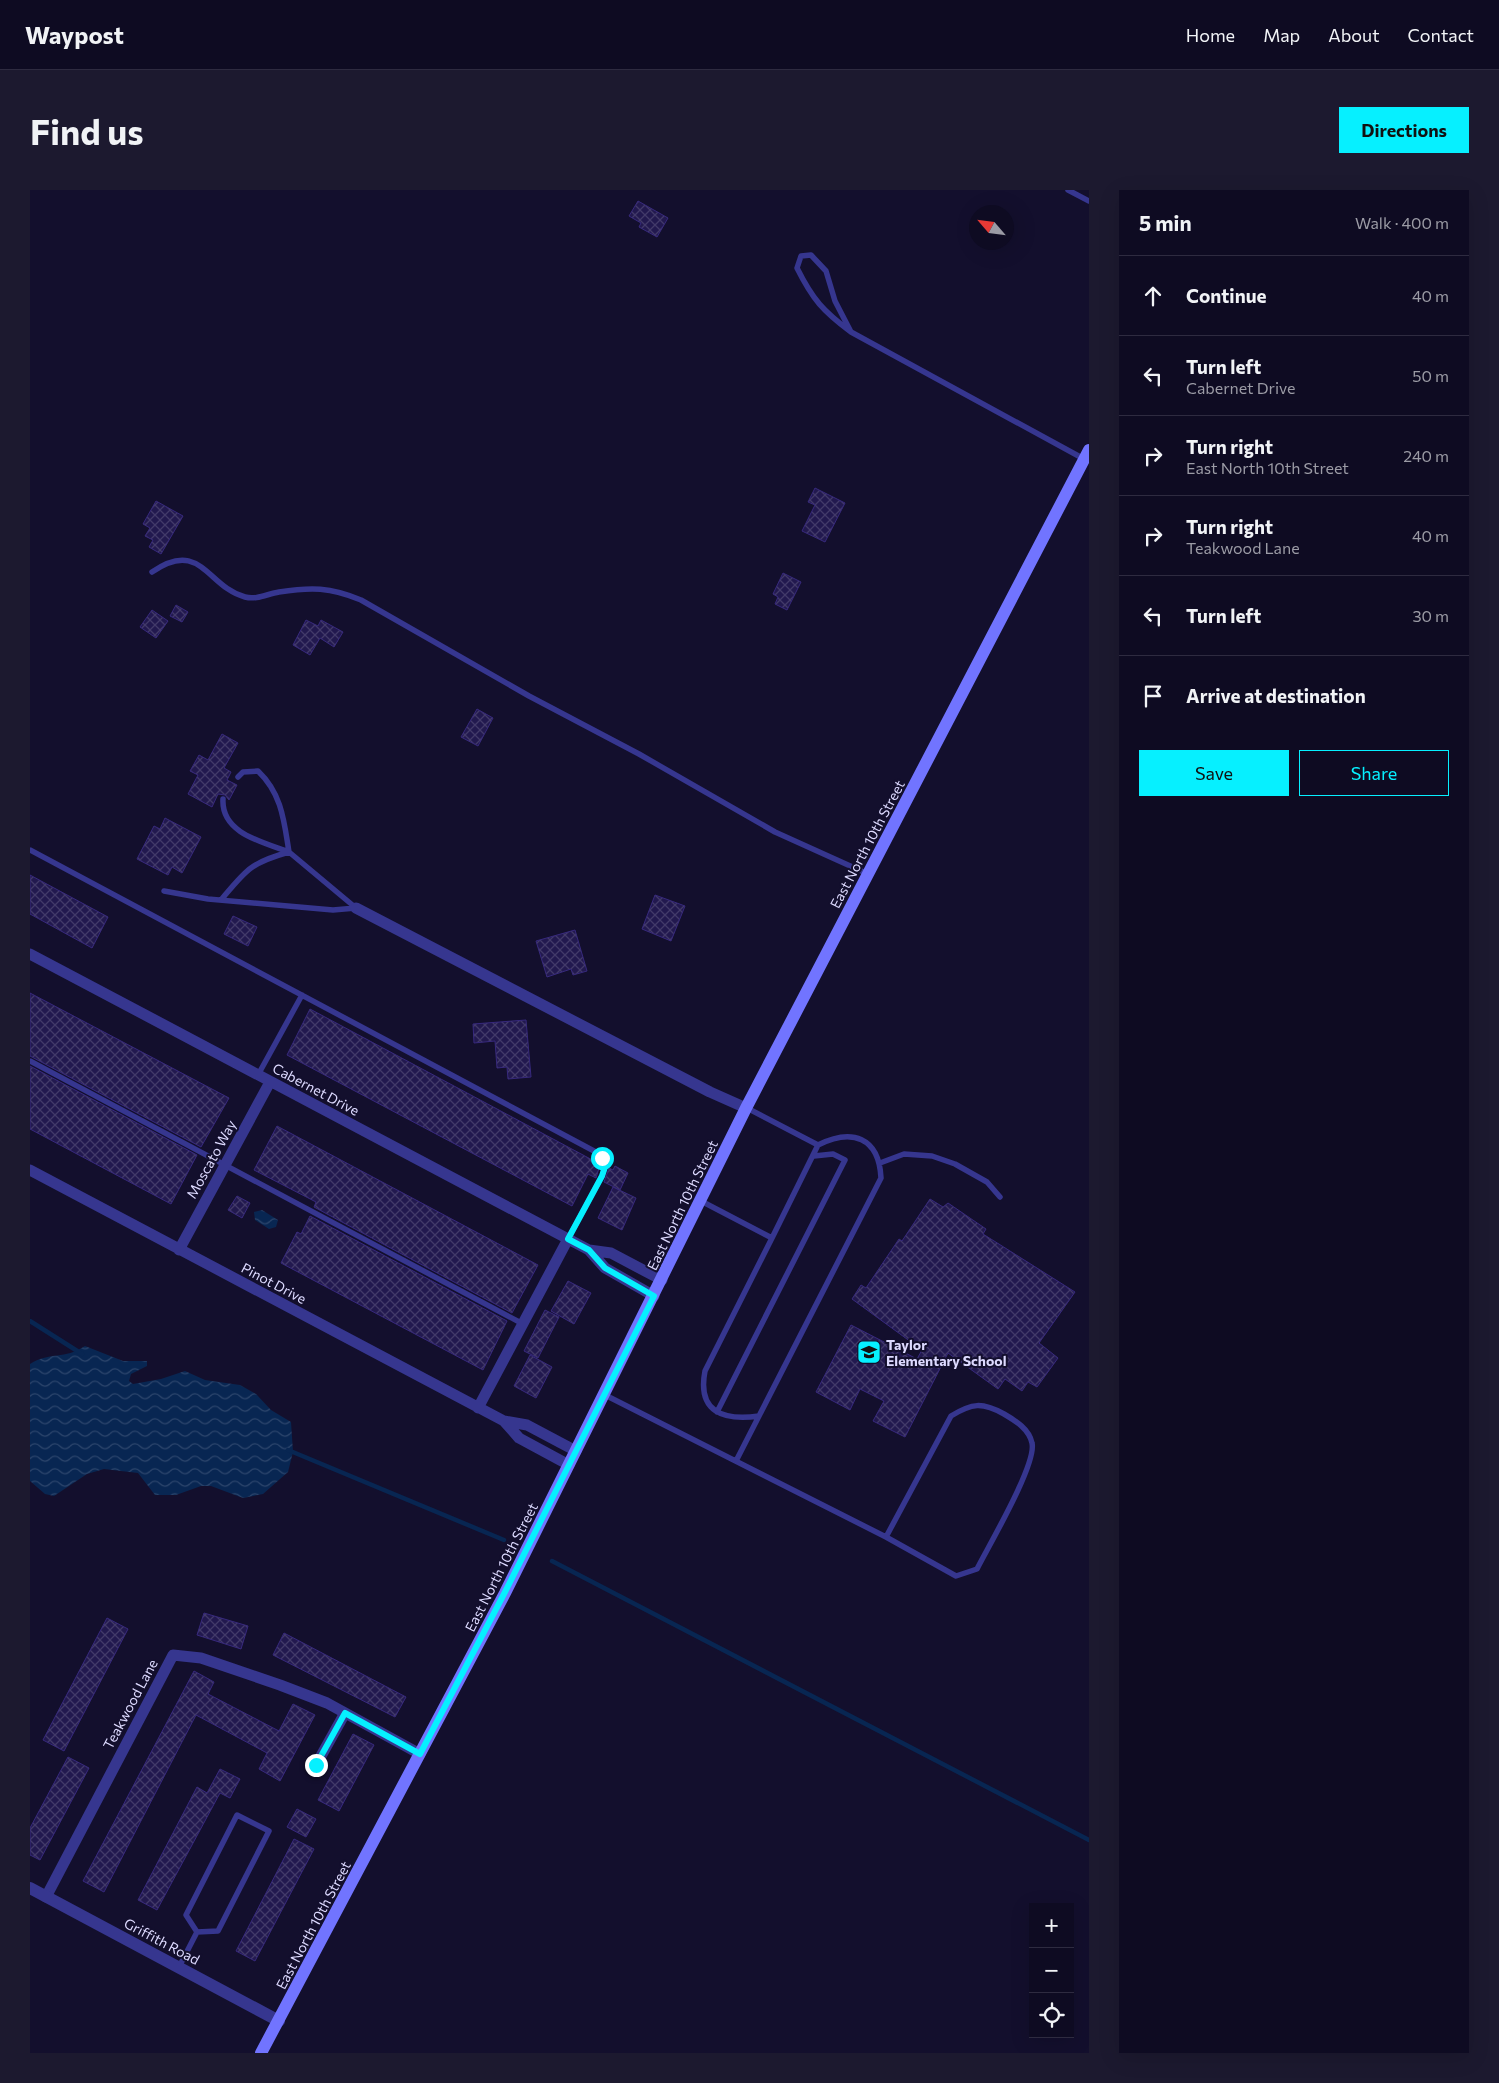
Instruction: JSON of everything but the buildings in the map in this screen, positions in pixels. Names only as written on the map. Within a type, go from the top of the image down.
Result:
[{"type":"main road","name":"East North 10th Street","points":[[261,2053],[420,1754],[605,1395],[746,1108],[1087,455]]},
{"type":"street","points":[[356,908],[701,1088],[746,1108]]},
{"type":"street","name":"Cabernet Drive","points":[[30,954],[589,1250],[611,1254],[662,1280]]},
{"type":"street","name":"Moscato Way","points":[[179,1250],[270,1082]]},
{"type":"street","name":"Pinot Drive","points":[[30,1170],[478,1408],[504,1421],[527,1425],[576,1451]]},
{"type":"street","points":[[478,1408],[568,1239]]},
{"type":"street","name":"Cabernet Drive","points":[[589,1250],[605,1268],[654,1296]]},
{"type":"street","name":"Pinot Drive","points":[[504,1421],[519,1438],[569,1465]]},
{"type":"street","name":"Teakwood Lane","points":[[46,1897],[173,1655],[200,1658],[280,1684],[345,1713],[420,1754]]},
{"type":"street","points":[[316,1765],[345,1713]]},
{"type":"street","name":"Griffith Road","points":[[30,1888],[279,2021]]},
{"type":"lane","points":[[1068,190],[1089,201]]},
{"type":"lane","points":[[851,332],[835,301],[826,271],[811,255],[801,256],[797,268],[809,293],[825,312],[851,332],[1087,455]]},
{"type":"lane","points":[[152,572],[176,559],[192,562],[203,568],[234,592],[254,599],[277,592],[321,588],[346,594],[529,696],[639,754],[775,832],[868,874]]},
{"type":"lane","points":[[238,777],[243,772],[258,771],[272,784],[283,818],[289,852]]},
{"type":"lane","points":[[223,799],[222,810],[226,821],[251,838],[289,852],[356,908]]},
{"type":"lane","points":[[30,850],[586,1147],[602,1158],[605,1167],[602,1176],[568,1239]]},
{"type":"lane","points":[[221,900],[246,871],[262,860],[289,852]]},
{"type":"lane","points":[[164,891],[189,897],[221,900],[334,910],[356,908]]},
{"type":"lane","points":[[258,1075],[302,995]]},
{"type":"lane","points":[[30,1061],[523,1324]]},
{"type":"lane","points":[[746,1108],[818,1145]]},
{"type":"lane","points":[[736,1461],[881,1178],[880,1163],[872,1147],[845,1135],[818,1145],[704,1370],[701,1388],[710,1405],[717,1412],[728,1417],[759,1416]]},
{"type":"lane","points":[[717,1412],[845,1160],[834,1154],[814,1156]]},
{"type":"lane","points":[[880,1163],[904,1154],[932,1156],[955,1164],[987,1182],[1000,1197]]},
{"type":"lane","points":[[701,1201],[772,1238]]},
{"type":"lane","points":[[605,1395],[886,1537],[956,1576],[977,1569],[1030,1465],[1033,1444],[1026,1429],[983,1404],[966,1407],[951,1416],[886,1537]]},
{"type":"lane","points":[[237,1815],[269,1831],[218,1931],[197,1932],[186,1915],[237,1815]]},
{"type":"lane","points":[[178,1967],[197,1932]]},
{"type":"water","points":[[262,1210],[278,1220],[276,1227],[269,1229],[255,1220],[254,1212]]},
{"type":"water","points":[[85,1346],[123,1361],[147,1361],[147,1366],[131,1374],[129,1381],[133,1384],[161,1379],[185,1371],[205,1380],[240,1385],[256,1394],[271,1410],[291,1422],[293,1452],[288,1472],[263,1494],[243,1498],[211,1486],[201,1486],[176,1495],[155,1495],[138,1473],[104,1469],[87,1474],[54,1496],[45,1494],[30,1481],[30,1364],[44,1358],[70,1353]]},
{"type":"waterway","points":[[30,1321],[82,1354]]},
{"type":"waterway","points":[[288,1450],[504,1540]]},
{"type":"waterway","points":[[552,1561],[1089,1840]]},
{"type":"place","name":"Taylor Elementary School","points":[[869,1352]]},
{"type":"route","points":[[316,1765],[345,1713],[420,1754],[505,1592],[654,1296],[605,1268],[589,1250],[568,1239],[602,1176],[605,1167],[602,1158]]}]
